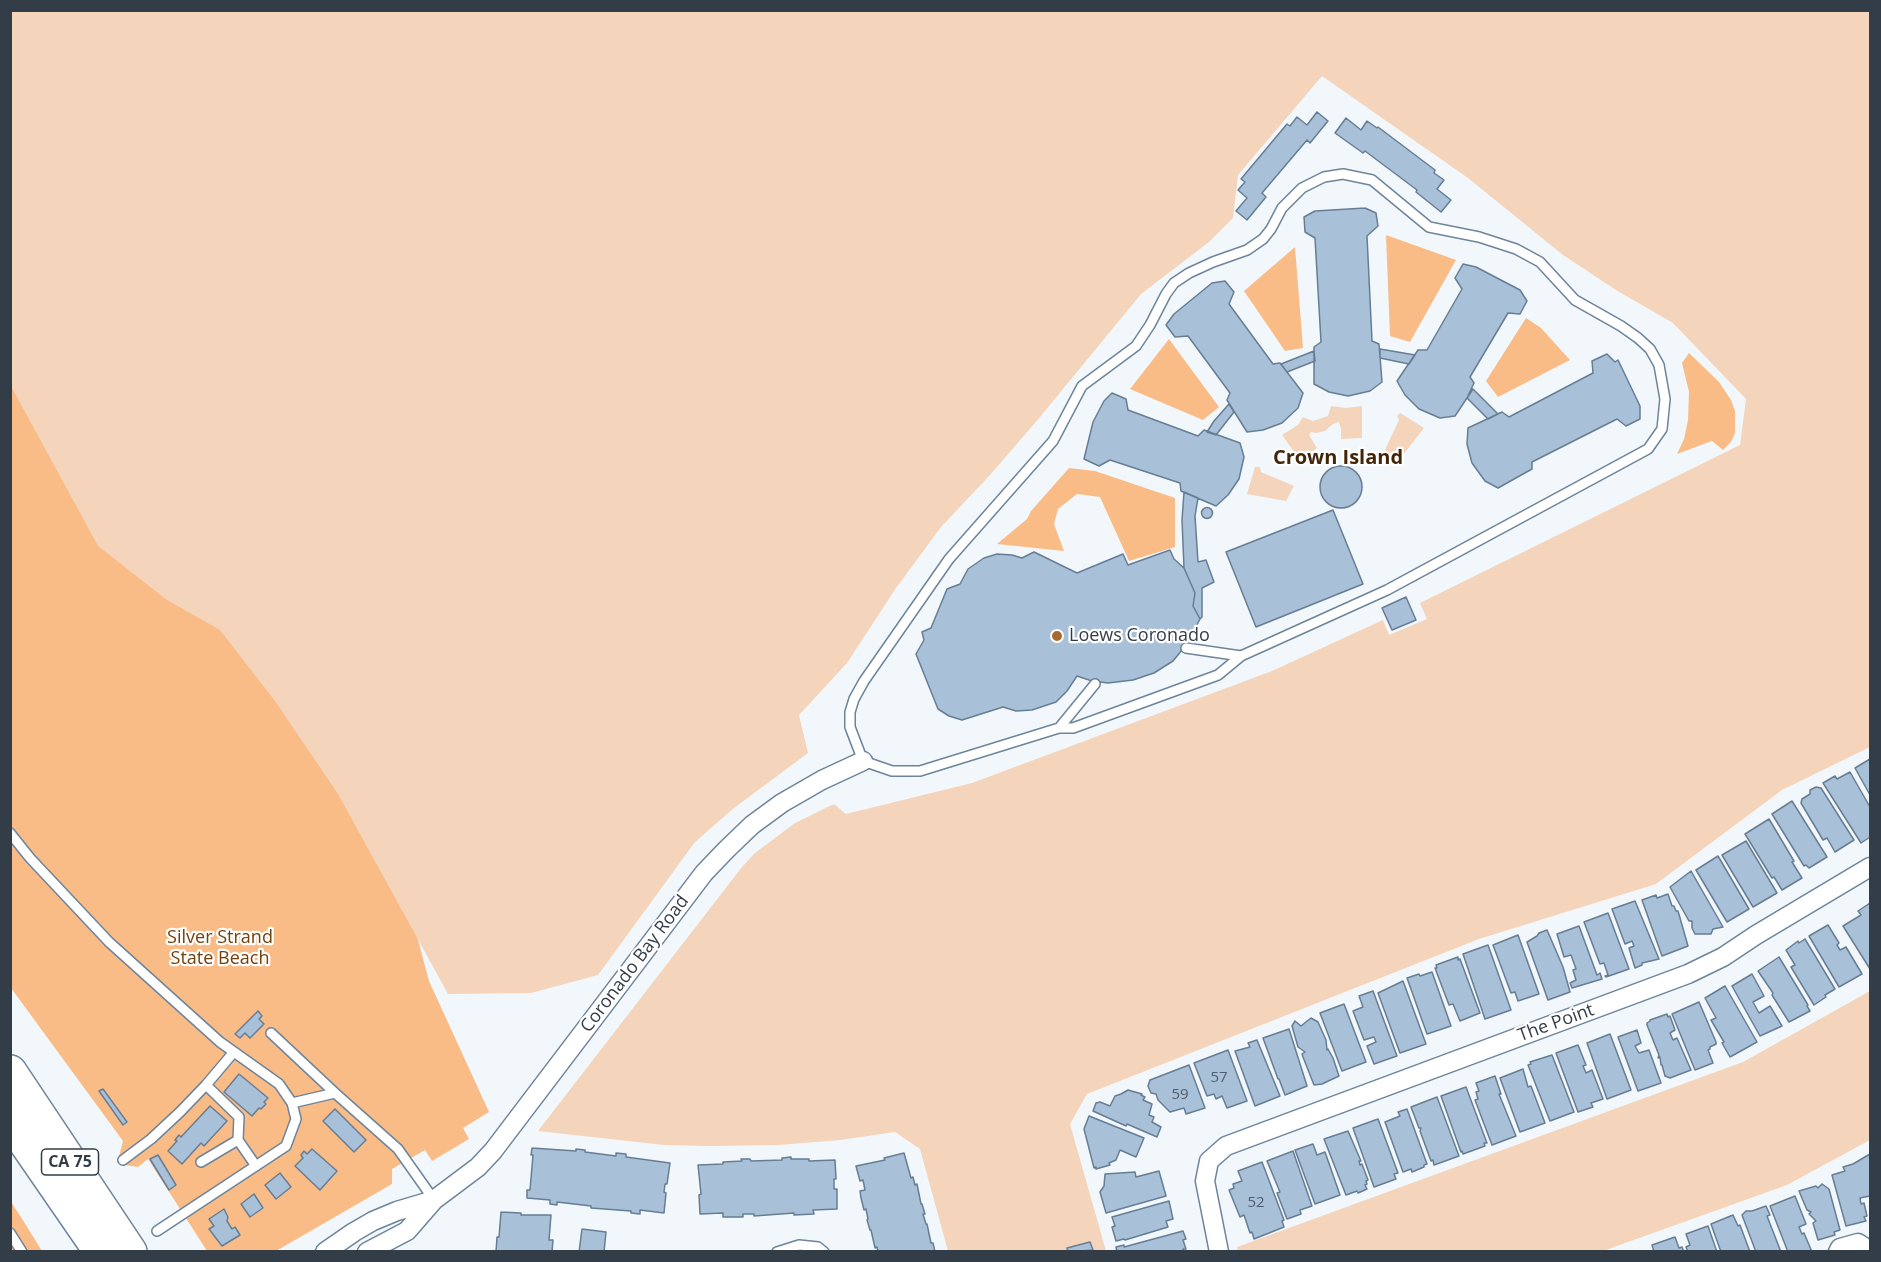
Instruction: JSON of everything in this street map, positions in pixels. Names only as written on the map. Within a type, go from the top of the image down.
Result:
[{"type":"highway","name":"CA 75","points":[[10,1072],[130,1251]]},
{"type":"highway","points":[[10,1120],[101,1251]]},
{"type":"highway","name":"CA 75","points":[[10,1152],[76,1251]]},
{"type":"street","name":"Coronado Bay Road","points":[[368,1251],[407,1231],[434,1200],[478,1167],[494,1150],[704,873],[726,850],[782,803],[822,780],[863,761]]},
{"type":"street","name":"The Point","points":[[1219,1251],[1206,1181],[1209,1161],[1226,1146],[1688,974],[1724,957],[1756,935],[1870,867]]},
{"type":"street","name":"Coronado Bay Road","points":[[325,1251],[374,1221],[397,1211],[434,1200]]},
{"type":"street","points":[[1838,1251],[1840,1248],[1858,1243],[1870,1251]]},
{"type":"lane","points":[[1343,174],[1372,180],[1429,227],[1479,237],[1516,249],[1540,262],[1575,300],[1621,326],[1650,349],[1659,365],[1665,399],[1662,429],[1648,449],[1387,590],[1241,656],[1218,675],[1073,728],[1059,728],[920,771],[892,771],[863,761],[850,727],[850,712],[864,681],[949,559],[1053,441],[1082,386],[1136,346],[1174,283],[1213,262],[1248,250],[1263,238],[1282,208],[1293,196],[1312,181],[1343,174]]},
{"type":"lane","points":[[1185,648],[1241,656]]},
{"type":"lane","points":[[1059,728],[1095,684]]},
{"type":"lane","points":[[10,833],[30,858],[109,942],[233,1053],[279,1084],[292,1103],[296,1119],[286,1146],[157,1231]]},
{"type":"lane","points":[[271,1033],[398,1149],[434,1200]]},
{"type":"lane","points":[[123,1160],[151,1138],[206,1085],[233,1053]]},
{"type":"lane","points":[[206,1085],[238,1117],[238,1140],[256,1166]]},
{"type":"lane","points":[[292,1103],[335,1093]]},
{"type":"lane","points":[[201,1162],[238,1140]]},
{"type":"lane","points":[[10,1233],[22,1251]]},
{"type":"lane","points":[[777,1251],[799,1245],[818,1247],[824,1251]]},
{"type":"green space","points":[[1386,235],[1456,260],[1410,342],[1390,336]]},
{"type":"green space","points":[[1295,247],[1303,348],[1285,351],[1244,291]]},
{"type":"green space","name":"Silver Strand State Beach","points":[[10,286],[164,548],[399,869],[429,981],[489,1112],[463,1128],[469,1139],[432,1161],[425,1150],[392,1169],[392,1184],[276,1251],[207,1251],[148,1159],[138,1167],[125,1165],[119,1156],[123,1141],[11,988]]},
{"type":"green space","points":[[1526,318],[1541,328],[1570,360],[1498,397],[1486,381]]},
{"type":"green space","points":[[1169,339],[1219,407],[1203,420],[1130,389]]},
{"type":"green space","points":[[1689,353],[1719,382],[1731,400],[1735,411],[1735,433],[1731,442],[1723,450],[1712,441],[1677,454],[1684,439],[1688,420],[1689,392],[1682,363]]},
{"type":"green space","points":[[1069,468],[1095,471],[1175,498],[1175,547],[1129,561],[1100,497],[1077,494],[1058,509],[1054,524],[1064,551],[997,544],[1027,519],[1031,511]]},
{"type":"green space","points":[[10,1200],[24,1222],[42,1251],[11,1251]]},
{"type":"shaded area","points":[[10,11],[1870,11],[1870,747],[1782,790],[1656,884],[1479,939],[1087,1094],[1070,1124],[1106,1251],[948,1251],[920,1149],[895,1132],[840,1140],[779,1145],[709,1146],[664,1145],[538,1131],[742,867],[755,853],[795,823],[834,804],[846,814],[972,783],[1272,671],[1383,620],[1389,635],[1427,619],[1420,603],[1740,445],[1746,399],[1673,323],[1616,290],[1563,255],[1468,178],[1322,76],[1238,175],[1233,218],[1209,242],[1141,294],[1040,417],[941,527],[896,588],[847,663],[799,715],[808,753],[734,808],[695,842],[598,975],[531,993],[448,994],[338,794],[275,701],[220,630],[167,600],[98,546],[11,386]]},
{"type":"shaded area","points":[[1331,406],[1346,408],[1362,406],[1362,438],[1341,439],[1339,422],[1333,424],[1325,431],[1311,432],[1309,435],[1317,448],[1300,460],[1282,435],[1298,425],[1303,417],[1313,421],[1328,416]]},
{"type":"shaded area","points":[[1400,413],[1424,428],[1400,459],[1384,452]]},
{"type":"shaded area","points":[[1255,467],[1260,467],[1261,472],[1294,486],[1286,501],[1247,494]]},
{"type":"shaded area","points":[[1870,991],[1870,1140],[1787,1185],[1603,1251],[1238,1251],[1237,1247],[1743,1062]]},
{"type":"building","points":[[1317,112],[1328,121],[1310,143],[1307,140],[1262,193],[1266,197],[1247,220],[1236,211],[1247,198],[1238,190],[1245,182],[1241,179],[1287,124],[1290,126],[1297,117],[1307,125]]},
{"type":"building","points":[[1346,118],[1361,130],[1367,121],[1378,127],[1435,170],[1434,173],[1444,180],[1437,189],[1451,200],[1441,212],[1416,192],[1417,190],[1365,151],[1363,153],[1335,133]]},
{"type":"building","points":[[1365,208],[1376,213],[1378,226],[1367,236],[1372,341],[1379,344],[1382,382],[1370,391],[1348,396],[1329,392],[1314,384],[1314,347],[1321,342],[1315,238],[1305,232],[1304,217],[1315,211]]},
{"type":"building","points":[[1463,264],[1476,267],[1520,290],[1527,301],[1520,314],[1508,313],[1470,377],[1474,383],[1455,416],[1440,418],[1419,409],[1405,395],[1397,381],[1418,350],[1427,350],[1462,289],[1455,278]]},
{"type":"building","points":[[1225,281],[1234,292],[1229,304],[1273,364],[1280,363],[1303,393],[1298,408],[1282,423],[1263,430],[1247,432],[1227,400],[1230,393],[1188,336],[1175,337],[1166,325],[1174,314],[1212,283]]},
{"type":"building","points":[[1380,349],[1415,355],[1409,364],[1380,358]]},
{"type":"building","points":[[1314,351],[1315,361],[1287,372],[1281,364]]},
{"type":"building","points":[[1607,354],[1615,362],[1618,360],[1640,406],[1640,419],[1626,426],[1617,419],[1532,462],[1532,469],[1498,488],[1485,481],[1472,463],[1467,444],[1468,428],[1502,412],[1509,417],[1593,373],[1592,361]]},
{"type":"building","points":[[1473,389],[1498,414],[1488,419],[1467,398]]},
{"type":"building","points":[[1112,393],[1126,399],[1128,410],[1198,436],[1204,430],[1240,443],[1244,457],[1239,479],[1228,495],[1216,506],[1181,491],[1180,483],[1110,460],[1099,466],[1084,459],[1093,422],[1104,401]]},
{"type":"building","points":[[1229,404],[1234,412],[1216,435],[1207,432],[1214,421]]},
{"type":"building","points":[[1341,466],[1349,467],[1356,472],[1361,479],[1361,495],[1356,502],[1349,507],[1341,508],[1333,507],[1326,502],[1321,495],[1320,487],[1321,479],[1326,472],[1333,467]]},
{"type":"building","points":[[1184,492],[1198,498],[1195,516],[1198,562],[1206,560],[1214,582],[1202,588],[1202,617],[1200,619],[1193,606],[1195,593],[1184,568],[1182,520]]},
{"type":"building","points":[[1207,507],[1213,513],[1207,519],[1201,513]]},
{"type":"building","points":[[1333,510],[1363,584],[1256,627],[1226,552]]},
{"type":"building","name":"Loews Coronado","points":[[1170,550],[1174,559],[1184,568],[1195,593],[1193,606],[1200,619],[1187,644],[1173,661],[1154,673],[1133,680],[1108,683],[1077,676],[1056,702],[1032,710],[1016,711],[1003,707],[962,720],[938,709],[916,654],[924,640],[922,632],[931,628],[947,589],[960,584],[968,569],[984,558],[997,554],[1022,558],[1034,552],[1077,573],[1123,554],[1128,565]]},
{"type":"building","points":[[1406,597],[1416,620],[1392,630],[1382,608]]},
{"type":"building","points":[[1870,759],[1870,795],[1855,768]]},
{"type":"building","points":[[1850,772],[1870,807],[1870,837],[1861,843],[1823,783],[1835,776],[1837,779]]},
{"type":"building","points":[[1816,787],[1821,788],[1854,840],[1835,852],[1827,838],[1823,840],[1801,803],[1802,799],[1810,794],[1810,790]]},
{"type":"building","points":[[1792,801],[1827,857],[1809,868],[1804,866],[1772,814]]},
{"type":"building","points":[[1769,819],[1802,878],[1782,890],[1745,834]]},
{"type":"building","points":[[1746,841],[1777,893],[1753,907],[1722,855]]},
{"type":"building","points":[[1718,856],[1749,909],[1727,922],[1696,870]]},
{"type":"building","points":[[1691,871],[1723,927],[1713,929],[1711,934],[1695,934],[1692,921],[1689,921],[1670,887]]},
{"type":"building","points":[[1668,894],[1672,906],[1678,911],[1688,946],[1662,956],[1642,900]]},
{"type":"building","points":[[1635,901],[1659,959],[1642,963],[1635,968],[1629,948],[1634,946],[1632,941],[1625,944],[1612,909]]},
{"type":"building","points":[[1870,903],[1870,969],[1843,926],[1861,915],[1858,911]]},
{"type":"building","points":[[1608,913],[1629,969],[1606,977],[1608,975],[1604,963],[1600,964],[1584,922]]},
{"type":"building","points":[[1828,925],[1839,943],[1837,945],[1840,950],[1846,947],[1862,974],[1839,987],[1809,936]]},
{"type":"building","points":[[1579,926],[1597,975],[1600,973],[1602,979],[1572,988],[1570,983],[1576,980],[1573,970],[1576,969],[1571,955],[1564,957],[1557,934]]},
{"type":"building","points":[[1547,930],[1563,967],[1570,992],[1548,1000],[1527,942]]},
{"type":"building","points":[[1518,935],[1539,994],[1518,1001],[1515,992],[1511,993],[1493,945]]},
{"type":"building","points":[[1805,939],[1835,989],[1814,1005],[1791,967],[1795,965],[1786,950]]},
{"type":"building","points":[[1488,945],[1511,1010],[1485,1019],[1463,954]]},
{"type":"building","points":[[1458,957],[1480,1013],[1460,1021],[1453,1004],[1449,1005],[1435,968],[1437,968],[1436,965]]},
{"type":"building","points":[[1779,957],[1810,1011],[1789,1022],[1758,971]]},
{"type":"building","points":[[1432,972],[1451,1026],[1427,1034],[1407,978]]},
{"type":"building","points":[[1752,974],[1764,996],[1753,1002],[1759,1013],[1770,1006],[1782,1026],[1760,1036],[1732,986]]},
{"type":"building","points":[[1403,981],[1426,1044],[1400,1053],[1378,993]]},
{"type":"building","points":[[1725,986],[1757,1042],[1730,1057],[1711,1020],[1716,1018],[1705,998]]},
{"type":"building","points":[[1373,991],[1397,1056],[1374,1064],[1367,1046],[1376,1042],[1374,1037],[1364,1040],[1353,1011],[1363,1007],[1359,996]]},
{"type":"building","points":[[1699,1002],[1716,1044],[1708,1050],[1713,1063],[1695,1070],[1672,1014]]},
{"type":"building","points":[[1344,1004],[1366,1062],[1342,1071],[1320,1013]]},
{"type":"building","points":[[258,1011],[262,1016],[259,1019],[264,1024],[250,1038],[245,1033],[240,1038],[235,1034]]},
{"type":"building","points":[[1667,1014],[1675,1030],[1670,1033],[1673,1040],[1677,1038],[1691,1070],[1670,1078],[1665,1076],[1647,1025],[1650,1020]]},
{"type":"building","points":[[1311,1018],[1318,1022],[1339,1076],[1314,1085],[1302,1054],[1305,1052],[1298,1047],[1292,1026],[1295,1021],[1301,1026]]},
{"type":"building","points":[[1289,1029],[1307,1086],[1285,1095],[1263,1038]]},
{"type":"building","points":[[1637,1030],[1641,1043],[1635,1046],[1639,1053],[1649,1050],[1661,1083],[1638,1091],[1618,1037]]},
{"type":"building","points":[[1610,1034],[1631,1090],[1607,1099],[1587,1043]]},
{"type":"building","points":[[1257,1040],[1280,1096],[1255,1106],[1235,1051],[1250,1047],[1248,1043]]},
{"type":"building","points":[[1578,1045],[1586,1065],[1583,1066],[1586,1073],[1592,1070],[1603,1099],[1591,1103],[1593,1107],[1578,1112],[1556,1053]]},
{"type":"building","points":[[1228,1050],[1247,1101],[1227,1108],[1222,1096],[1216,1099],[1214,1094],[1207,1096],[1194,1063]]},
{"type":"building","points":[[1552,1055],[1574,1112],[1550,1121],[1528,1065],[1531,1064],[1530,1062]]},
{"type":"building","points":[[1189,1065],[1205,1108],[1186,1114],[1184,1108],[1170,1112],[1158,1100],[1156,1094],[1151,1093],[1148,1086],[1150,1080]]},
{"type":"building","points":[[1523,1069],[1528,1087],[1531,1086],[1545,1123],[1520,1132],[1500,1078]]},
{"type":"building","points":[[239,1074],[268,1098],[264,1102],[266,1104],[252,1116],[224,1092]]},
{"type":"building","points":[[1495,1076],[1501,1094],[1499,1094],[1516,1136],[1492,1145],[1475,1100],[1478,1099],[1476,1092],[1479,1091],[1476,1083]]},
{"type":"building","points":[[1466,1087],[1487,1143],[1484,1143],[1485,1146],[1463,1154],[1441,1096]]},
{"type":"building","points":[[103,1089],[127,1122],[123,1125],[99,1091]]},
{"type":"building","points":[[1128,1090],[1142,1094],[1145,1097],[1143,1100],[1152,1104],[1149,1115],[1154,1117],[1152,1122],[1161,1127],[1157,1137],[1093,1111],[1096,1103],[1100,1102],[1110,1106],[1115,1096]]},
{"type":"building","points":[[1437,1097],[1459,1156],[1434,1165],[1411,1107]]},
{"type":"building","points":[[210,1106],[227,1121],[204,1146],[201,1143],[182,1164],[168,1151],[179,1135],[181,1137]]},
{"type":"building","points":[[335,1109],[366,1140],[354,1152],[323,1121]]},
{"type":"building","points":[[1407,1109],[1427,1164],[1412,1172],[1411,1169],[1403,1172],[1385,1122],[1400,1116],[1398,1112]]},
{"type":"building","points":[[1089,1116],[1144,1138],[1136,1157],[1120,1150],[1116,1160],[1109,1163],[1110,1165],[1094,1168],[1084,1129]]},
{"type":"building","points":[[1378,1119],[1398,1173],[1394,1174],[1396,1179],[1374,1187],[1353,1128]]},
{"type":"building","points":[[1348,1131],[1368,1180],[1365,1185],[1367,1189],[1346,1195],[1324,1139]]},
{"type":"building","points":[[1313,1144],[1317,1155],[1325,1152],[1340,1195],[1315,1204],[1295,1150]]},
{"type":"building","points":[[532,1148],[576,1151],[576,1149],[616,1156],[616,1153],[626,1154],[626,1157],[670,1163],[664,1192],[666,1193],[664,1213],[640,1210],[640,1214],[557,1202],[557,1205],[550,1204],[550,1200],[527,1198],[527,1190],[530,1190]]},
{"type":"building","points":[[312,1149],[337,1171],[320,1190],[295,1166],[303,1158],[301,1155],[304,1151],[307,1154]]},
{"type":"building","points":[[1293,1151],[1312,1206],[1300,1210],[1301,1214],[1287,1219],[1277,1193],[1280,1192],[1267,1161]]},
{"type":"building","points":[[904,1153],[911,1178],[913,1177],[915,1185],[917,1184],[925,1214],[923,1214],[935,1252],[878,1252],[877,1247],[875,1248],[866,1209],[864,1210],[861,1198],[860,1191],[865,1190],[863,1180],[860,1181],[856,1166]]},
{"type":"building","points":[[1870,1154],[1870,1196],[1860,1198],[1861,1204],[1864,1203],[1866,1221],[1846,1226],[1832,1175],[1845,1171],[1843,1167]]},
{"type":"building","points":[[158,1155],[176,1185],[169,1190],[150,1159]]},
{"type":"building","points":[[791,1157],[791,1159],[809,1159],[809,1161],[835,1160],[834,1189],[837,1189],[837,1209],[813,1210],[814,1214],[754,1216],[754,1214],[743,1214],[743,1217],[723,1217],[723,1213],[700,1214],[699,1195],[701,1194],[698,1165],[723,1164],[723,1162],[742,1161],[741,1159],[782,1160],[782,1158]]},
{"type":"building","points":[[1262,1162],[1284,1220],[1282,1221],[1284,1227],[1254,1239],[1244,1215],[1240,1217],[1229,1190],[1234,1188],[1233,1184],[1242,1181],[1238,1171]]},
{"type":"building","points":[[1159,1171],[1166,1196],[1106,1213],[1100,1192],[1104,1186],[1105,1174],[1135,1172],[1136,1177]]},
{"type":"building","points":[[280,1173],[291,1187],[276,1199],[265,1185]]},
{"type":"building","points":[[1822,1184],[1829,1189],[1840,1230],[1834,1232],[1835,1235],[1818,1240],[1813,1223],[1816,1221],[1809,1214],[1811,1212],[1807,1210],[1799,1191],[1816,1186],[1818,1188]]},
{"type":"building","points":[[254,1194],[263,1208],[250,1217],[241,1204]]},
{"type":"building","points":[[1795,1196],[1806,1224],[1799,1227],[1812,1252],[1788,1252],[1770,1206]]},
{"type":"building","points":[[1169,1201],[1173,1219],[1166,1221],[1168,1227],[1116,1241],[1112,1217]]},
{"type":"building","points":[[1766,1206],[1770,1215],[1767,1216],[1781,1252],[1756,1252],[1742,1215],[1746,1211]]},
{"type":"building","points":[[224,1209],[228,1217],[227,1221],[240,1235],[222,1246],[209,1229],[214,1226],[209,1219]]},
{"type":"building","points":[[501,1212],[551,1215],[549,1240],[553,1240],[552,1252],[496,1252]]},
{"type":"building","points":[[1733,1215],[1738,1226],[1740,1225],[1750,1252],[1721,1252],[1711,1224]]},
{"type":"building","points":[[1708,1226],[1717,1252],[1688,1252],[1686,1247],[1690,1245],[1686,1234]]},
{"type":"building","points":[[582,1229],[606,1232],[604,1252],[579,1252]]},
{"type":"building","points":[[1183,1231],[1186,1239],[1183,1240],[1186,1249],[1183,1249],[1184,1252],[1117,1252],[1116,1247],[1124,1245],[1124,1247]]},
{"type":"building","points":[[1675,1237],[1679,1248],[1682,1247],[1684,1252],[1654,1252],[1652,1245]]},
{"type":"building","points":[[1090,1242],[1093,1250],[1068,1252],[1067,1248]]},
{"type":"place","name":"Loews Coronado","points":[[1057,636]]},
{"type":"district","name":"Crown Island","points":[[1338,458]]}]
